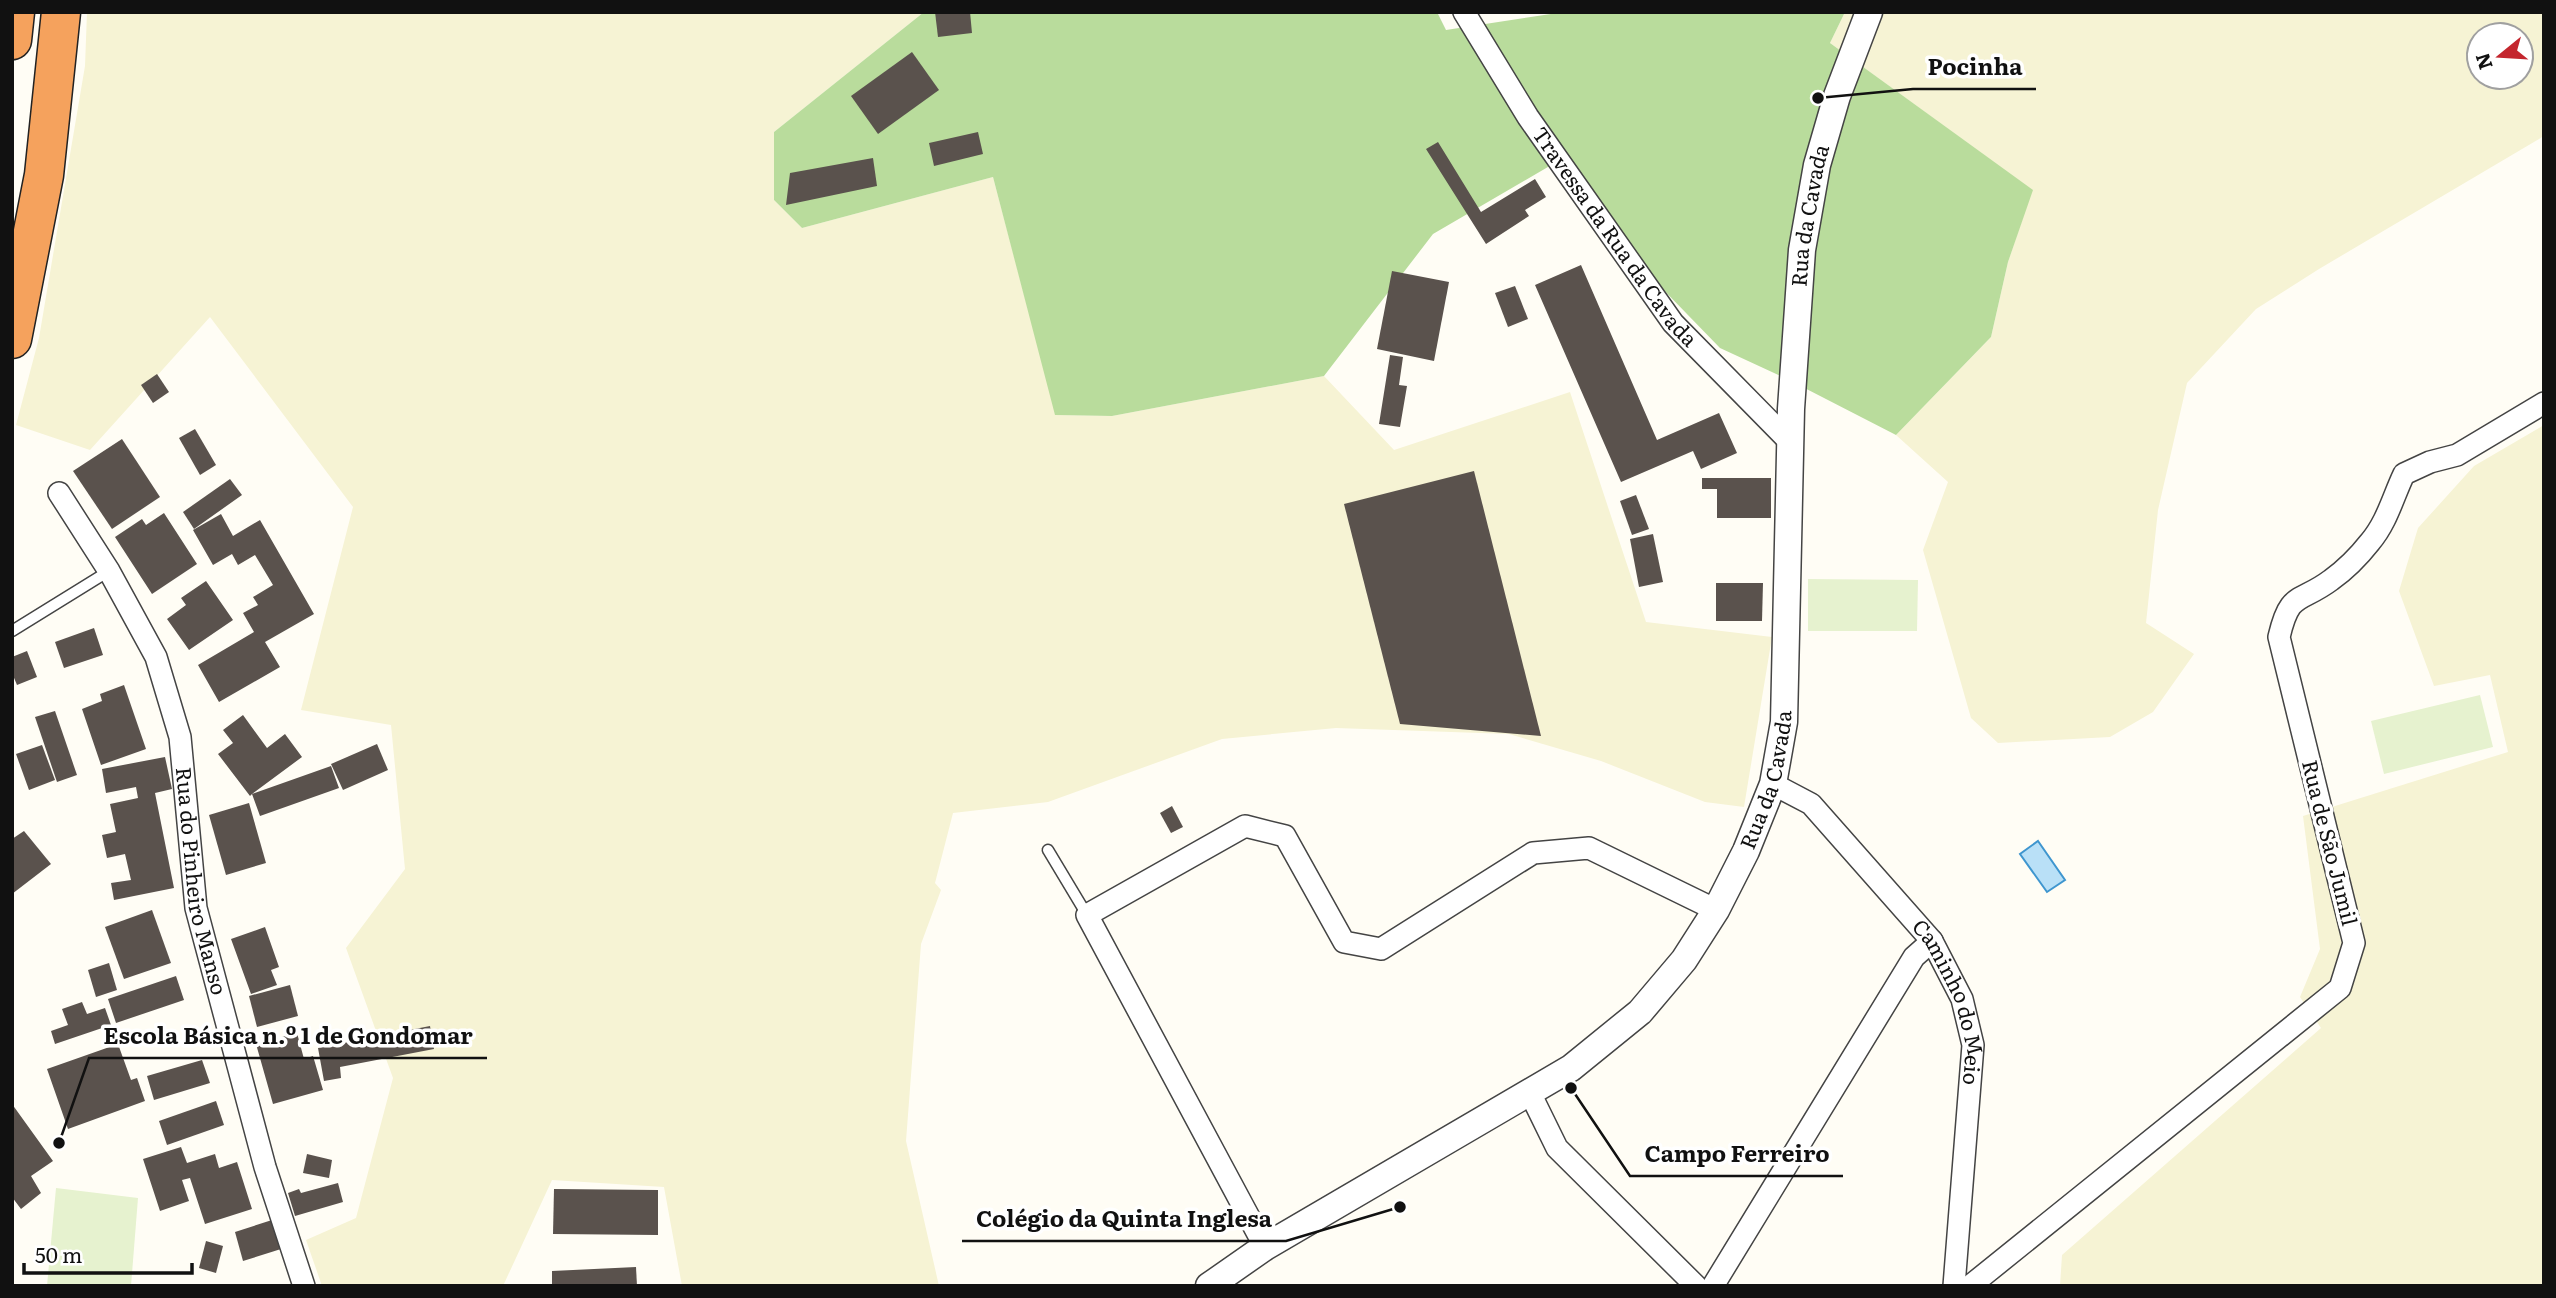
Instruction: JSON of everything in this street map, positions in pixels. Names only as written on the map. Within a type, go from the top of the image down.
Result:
[{"type":"highway","points":[[12,40],[15,12]]},
{"type":"highway","points":[[12,339],[44,175],[61,12]]},
{"type":"street","name":"Travessa da Rua da Cavada","points":[[1464,12],[1528,117],[1673,323],[1791,443]]},
{"type":"street","name":"Rua da Cavada","points":[[1209,1286],[1265,1247],[1571,1068],[1640,1012],[1684,960],[1716,910],[1746,851],[1773,784],[1784,722],[1791,409],[1802,250],[1817,165],[1837,96],[1869,12]]},
{"type":"street","name":"Rua de São Jumil","points":[[1970,1286],[2340,988],[2354,943],[2279,637],[2284,614],[2299,597],[2330,581],[2371,542],[2386,520],[2404,474],[2430,462],[2457,455],[2544,403]]},
{"type":"street","name":"Rua do Pinheiro Manso","points":[[59,493],[109,571],[156,657],[180,737],[196,908],[265,1167],[304,1286]]},
{"type":"street","name":"Caminho do Meio","points":[[1773,784],[1811,804],[1932,942],[1962,999],[1973,1045],[1954,1286]]},
{"type":"street","points":[[1265,1247],[1087,915],[1245,826],[1286,836],[1343,942],[1381,949],[1533,853],[1588,848],[1716,910]]},
{"type":"street","points":[[1713,1286],[1914,957],[1932,942]]},
{"type":"street","points":[[1530,1093],[1557,1148],[1696,1286]]},
{"type":"lane","points":[[12,631],[109,571]]},
{"type":"lane","points":[[1048,850],[1087,915]]},
{"type":"shaded area","points":[[87,12],[924,12],[774,132],[774,200],[802,228],[993,177],[1056,415],[1112,416],[1324,376],[1394,450],[1570,392],[1646,622],[1772,637],[1744,807],[1705,802],[1601,761],[1509,734],[1336,728],[1222,739],[1048,802],[953,813],[935,883],[941,890],[921,944],[906,1141],[939,1286],[682,1286],[664,1187],[552,1180],[503,1286],[322,1286],[306,1240],[356,1218],[393,1078],[346,948],[405,869],[391,725],[301,710],[353,507],[210,317],[90,450],[16,425],[39,338],[85,66]]},
{"type":"shaded area","points":[[1845,12],[2544,12],[2544,136],[2256,309],[2187,383],[2158,510],[2146,623],[2194,654],[2153,712],[2110,737],[1998,743],[1971,718],[1923,550],[1948,482],[1896,435],[1991,337],[2008,262],[2032,190],[1830,43]]},
{"type":"shaded area","points":[[2544,425],[2544,1286],[2060,1286],[2062,1255],[2321,1028],[2300,997],[2320,949],[2303,816],[2508,752],[2490,675],[2434,686],[2399,591],[2418,528],[2474,466]]},
{"type":"green space","points":[[924,12],[1437,12],[1446,30],[1564,12],[1845,12],[1830,43],[2033,190],[2008,262],[1991,337],[1896,435],[1720,348],[1620,245],[1565,157],[1433,234],[1324,376],[1112,416],[1055,415],[993,177],[802,228],[774,200],[774,132]]},
{"type":"green space","points":[[1808,579],[1918,580],[1917,631],[1808,631]]},
{"type":"green space","points":[[2480,695],[2493,747],[2384,774],[2371,721]]},
{"type":"green space","points":[[56,1188],[138,1198],[131,1286],[47,1286]]},
{"type":"water","points":[[2038,841],[2065,880],[2047,892],[2020,854]]},
{"type":"building","points":[[935,12],[970,12],[972,33],[938,37]]},
{"type":"building","points":[[912,52],[939,90],[878,134],[851,96]]},
{"type":"building","points":[[978,132],[983,154],[934,166],[929,143]]},
{"type":"building","points":[[1438,142],[1481,212],[1535,179],[1546,197],[1525,210],[1529,216],[1486,244],[1426,149]]},
{"type":"building","points":[[873,158],[877,186],[786,205],[790,173]]},
{"type":"building","points":[[1581,265],[1657,440],[1719,413],[1737,453],[1701,469],[1693,451],[1621,482],[1535,285]]},
{"type":"building","points":[[1392,271],[1449,282],[1434,361],[1377,349]]},
{"type":"building","points":[[1515,286],[1528,319],[1508,327],[1495,293]]},
{"type":"building","points":[[1390,355],[1403,357],[1399,385],[1407,386],[1400,427],[1379,424]]},
{"type":"building","points":[[157,374],[169,392],[153,403],[141,385]]},
{"type":"building","points":[[195,429],[216,465],[200,475],[179,438]]},
{"type":"building","points":[[122,439],[160,497],[112,529],[73,471]]},
{"type":"building","points":[[1474,471],[1541,736],[1400,724],[1344,504]]},
{"type":"building","points":[[1702,478],[1771,478],[1771,518],[1717,518],[1717,489],[1702,489]]},
{"type":"building","points":[[230,479],[242,495],[194,529],[183,512]]},
{"type":"building","points":[[1636,495],[1649,529],[1632,535],[1620,501]]},
{"type":"building","points":[[164,513],[197,564],[152,594],[115,537],[142,519],[146,525]]},
{"type":"building","points":[[221,514],[233,536],[260,520],[314,614],[265,642],[280,667],[219,702],[198,665],[254,632],[243,613],[258,605],[253,597],[273,585],[255,555],[238,565],[232,554],[213,565],[193,530]]},
{"type":"building","points":[[1653,534],[1663,582],[1639,587],[1630,539]]},
{"type":"building","points":[[206,581],[233,620],[189,650],[167,619],[186,605],[181,598]]},
{"type":"building","points":[[1716,583],[1763,583],[1762,621],[1716,621]]},
{"type":"building","points":[[94,628],[103,655],[64,668],[55,642]]},
{"type":"building","points":[[27,651],[37,677],[17,685],[12,673],[12,657]]},
{"type":"building","points":[[124,685],[146,749],[101,765],[82,709],[102,701],[100,694]]},
{"type":"building","points":[[55,711],[77,775],[57,782],[35,717]]},
{"type":"building","points":[[243,715],[267,748],[285,734],[302,757],[250,796],[218,754],[233,743],[223,730]]},
{"type":"building","points":[[377,744],[388,770],[343,790],[331,764]]},
{"type":"building","points":[[42,745],[55,780],[29,790],[16,754]]},
{"type":"building","points":[[165,757],[172,789],[155,793],[174,888],[114,900],[111,883],[131,880],[125,854],[107,858],[102,835],[116,832],[110,804],[138,798],[136,787],[106,793],[102,769]]},
{"type":"building","points":[[331,766],[339,788],[260,816],[252,794]]},
{"type":"building","points":[[249,803],[266,863],[226,875],[209,815]]},
{"type":"building","points":[[1172,806],[1183,827],[1171,833],[1160,813]]},
{"type":"building","points":[[24,831],[51,864],[12,894],[12,839]]},
{"type":"building","points":[[152,910],[171,963],[124,979],[105,927]]},
{"type":"building","points":[[265,927],[279,967],[271,970],[277,985],[251,994],[231,939]]},
{"type":"building","points":[[109,963],[117,990],[96,997],[88,970]]},
{"type":"building","points":[[176,976],[184,1000],[116,1023],[108,999]]},
{"type":"building","points":[[290,985],[298,1016],[257,1027],[249,996]]},
{"type":"building","points":[[82,1002],[87,1014],[105,1008],[111,1025],[55,1044],[51,1031],[68,1025],[62,1009]]},
{"type":"building","points":[[430,1026],[434,1049],[340,1067],[341,1078],[324,1081],[318,1048]]},
{"type":"building","points":[[297,1033],[304,1059],[313,1056],[323,1090],[273,1104],[256,1044]]},
{"type":"building","points":[[118,1044],[131,1080],[137,1078],[145,1101],[68,1129],[47,1069]]},
{"type":"building","points":[[202,1060],[210,1083],[154,1100],[147,1076]]},
{"type":"building","points":[[216,1101],[224,1125],[167,1145],[159,1121]]},
{"type":"building","points":[[12,1104],[53,1161],[31,1176],[41,1193],[21,1209],[12,1197]]},
{"type":"building","points":[[181,1147],[187,1163],[215,1154],[219,1168],[237,1162],[252,1209],[205,1224],[190,1178],[182,1180],[189,1201],[160,1211],[143,1159]]},
{"type":"building","points":[[307,1154],[332,1160],[329,1178],[303,1173]]},
{"type":"building","points":[[338,1183],[343,1202],[295,1216],[288,1193],[299,1189],[301,1193]]},
{"type":"building","points":[[554,1189],[658,1190],[658,1235],[553,1234]]},
{"type":"building","points":[[272,1220],[281,1249],[243,1261],[235,1232]]},
{"type":"building","points":[[206,1241],[223,1246],[216,1273],[199,1268]]},
{"type":"building","points":[[636,1267],[637,1286],[552,1286],[552,1271]]},
{"type":"place","name":"Pocinha","points":[[1818,98]]},
{"type":"place","name":"Campo Ferreiro","points":[[1571,1088]]},
{"type":"place","name":"Escola Básica n.º 1 de Gondomar","points":[[59,1143]]},
{"type":"place","name":"Colégio da Quinta Inglesa","points":[[1400,1207]]}]
